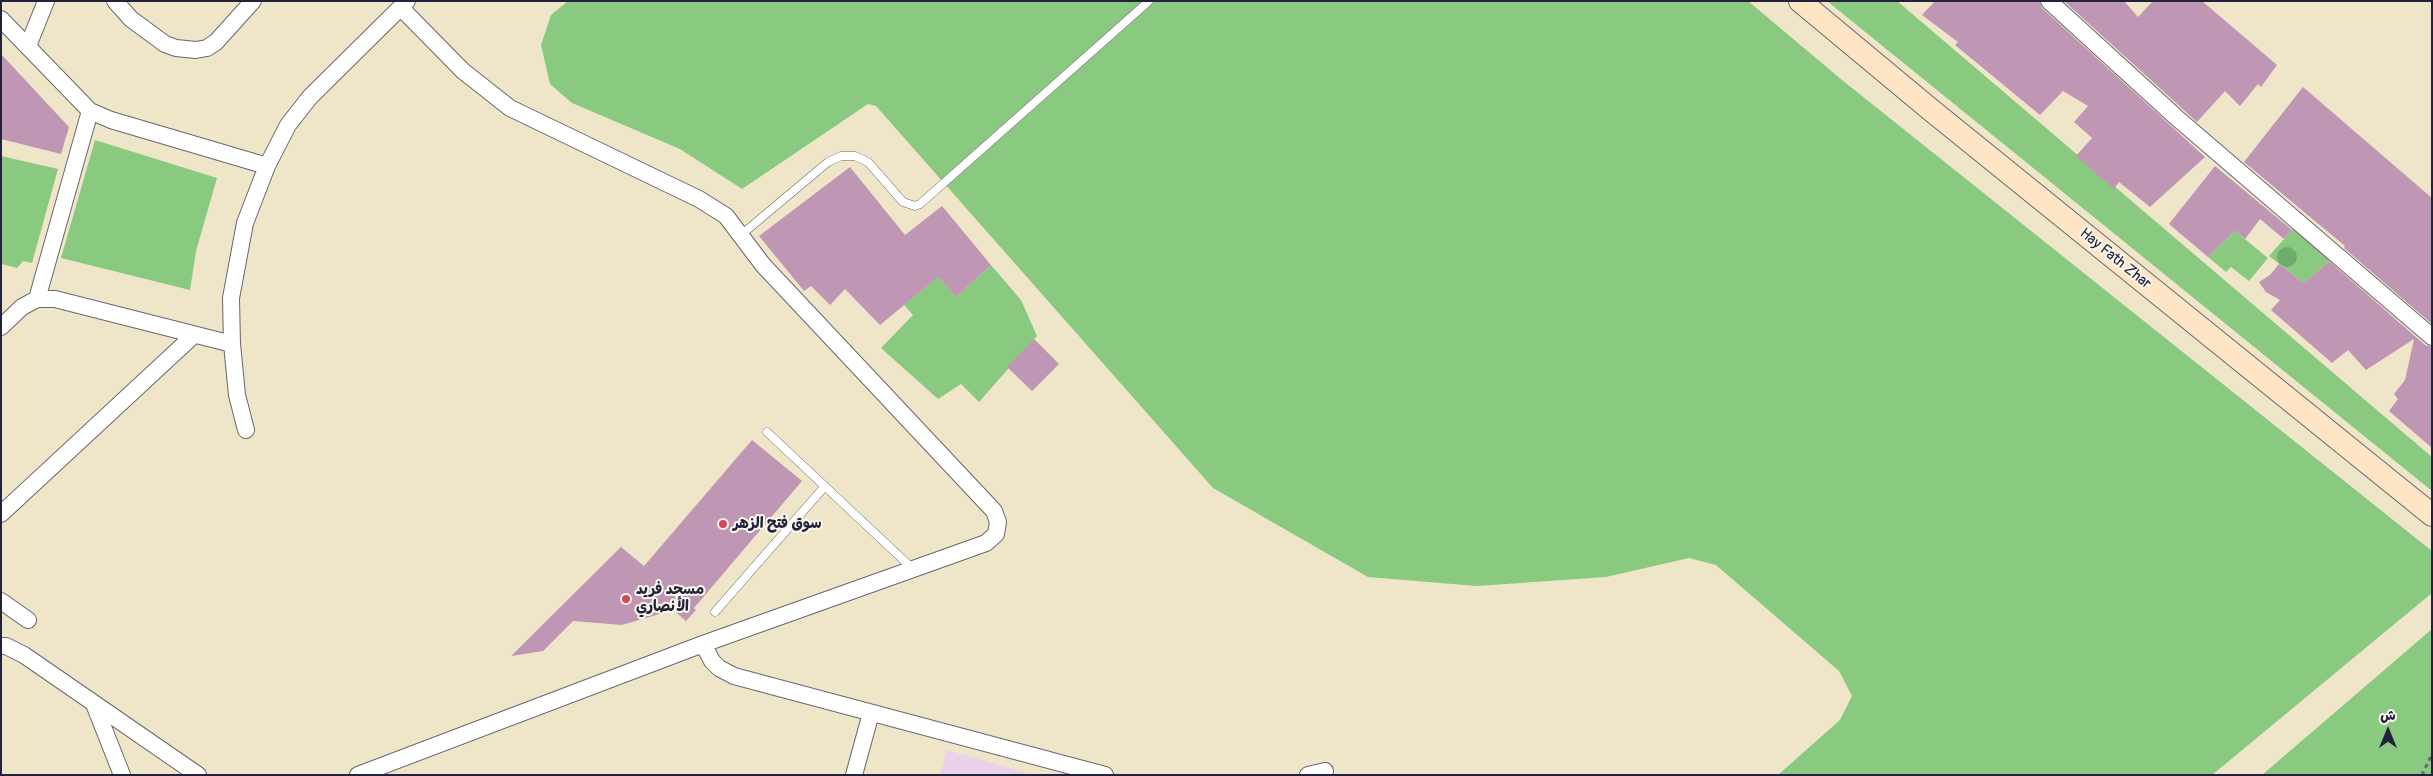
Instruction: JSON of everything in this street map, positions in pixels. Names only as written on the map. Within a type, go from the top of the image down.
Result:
[{"type":"street","points":[[28,46],[46,1]]},
{"type":"street","points":[[115,1],[131,19],[165,44],[176,48],[196,50],[207,48],[216,42],[253,1]]},
{"type":"street","name":"Hay Fath Zhar","points":[[1800,1],[1938,116],[2432,515]]},
{"type":"street","points":[[2049,1],[2177,118],[2432,337]]},
{"type":"street","points":[[246,430],[237,394],[232,344],[231,298],[235,267],[245,223],[267,166],[288,125],[310,97],[404,5],[463,71],[493,97],[529,118],[713,206],[726,216],[763,265],[994,511],[998,528],[996,534],[986,543],[704,644],[358,775]]},
{"type":"street","points":[[1,19],[90,110],[111,120],[267,166]]},
{"type":"street","points":[[37,299],[90,110]]},
{"type":"street","points":[[1,327],[22,307],[37,299],[55,299],[232,344]]},
{"type":"street","points":[[1,514],[194,335]]},
{"type":"street","points":[[1,601],[28,620]]},
{"type":"street","points":[[704,644],[712,661],[718,668],[734,676],[1105,775]]},
{"type":"street","points":[[1,646],[6,646],[24,655],[198,775]]},
{"type":"street","points":[[94,704],[122,775]]},
{"type":"street","points":[[854,775],[871,713]]},
{"type":"street","points":[[1308,775],[1325,771]]},
{"type":"lane","points":[[741,235],[828,162],[841,156],[855,156],[868,162],[903,202],[915,206],[920,204],[1149,1]]},
{"type":"lane","points":[[767,432],[913,569]]},
{"type":"lane","points":[[714,612],[825,486]]},
{"type":"path","points":[[2422,775],[2432,754]]},
{"type":"shaded area","points":[[947,750],[1034,775],[940,775]]},
{"type":"green space","points":[[568,1],[1748,1],[1842,80],[2432,551],[2432,593],[2212,775],[1778,775],[1840,720],[1852,696],[1839,671],[1716,565],[1689,558],[1606,577],[1477,586],[1368,577],[1213,488],[876,106],[868,104],[742,189],[680,149],[572,103],[550,84],[541,45],[551,15]]},
{"type":"green space","points":[[1827,1],[1897,1],[2432,457],[2432,491]]},
{"type":"green space","points":[[95,140],[217,178],[196,251],[190,290],[61,258]]},
{"type":"green space","points":[[1,156],[58,169],[32,263],[23,261],[17,268],[1,264]]},
{"type":"green space","points":[[2293,229],[2330,260],[2304,283],[2269,256]]},
{"type":"green space","points":[[2235,231],[2268,258],[2249,281],[2231,267],[2226,272],[2208,257]]},
{"type":"green space","points":[[2287,247],[2294,250],[2297,257],[2294,264],[2287,267],[2280,264],[2277,257],[2280,250]]},
{"type":"green space","points":[[991,265],[1021,300],[1037,336],[979,402],[961,384],[938,399],[881,348],[913,315],[904,305],[938,277],[956,297]]},
{"type":"green space","points":[[2432,629],[2432,775],[2262,775]]},
{"type":"building","points":[[1935,1],[2039,1],[2042,8],[2205,157],[2150,207],[2119,182],[2114,189],[2076,156],[2092,138],[2074,122],[2088,106],[2063,91],[2040,115],[1955,45],[1958,42],[1922,15]]},
{"type":"building","points":[[2064,1],[2124,1],[2138,17],[2153,1],[2202,1],[2277,65],[2261,87],[2258,84],[2240,106],[2225,91],[2197,122]]},
{"type":"building","points":[[1,54],[69,127],[61,154],[1,139]]},
{"type":"building","points":[[2303,87],[2432,198],[2432,324],[2344,248],[2345,246],[2244,162]]},
{"type":"building","points":[[2215,166],[2292,230],[2284,239],[2260,219],[2245,239],[2235,231],[2208,257],[2169,224]]},
{"type":"building","points":[[850,167],[905,235],[942,206],[991,265],[956,297],[938,277],[880,325],[845,289],[830,305],[811,286],[804,291],[759,236]]},
{"type":"building","points":[[2329,261],[2425,345],[2432,347],[2432,448],[2389,411],[2398,399],[2394,394],[2405,380],[2414,339],[2366,370],[2348,350],[2332,363],[2271,310],[2280,300],[2266,292],[2259,282],[2270,275],[2279,264],[2304,283]]},
{"type":"building","points":[[1034,339],[1059,364],[1032,391],[1007,367]]},
{"type":"building","name":"سوق فتح الزهر","points":[[752,440],[802,481],[694,608],[696,610],[686,621],[673,610],[622,625],[573,621],[543,651],[511,656],[621,547],[644,566]]},
{"type":"place","name":"سوق فتح الزهر","points":[[723,524]]},
{"type":"place","name":"مسجد فريد الأنصاري","points":[[626,599]]}]
